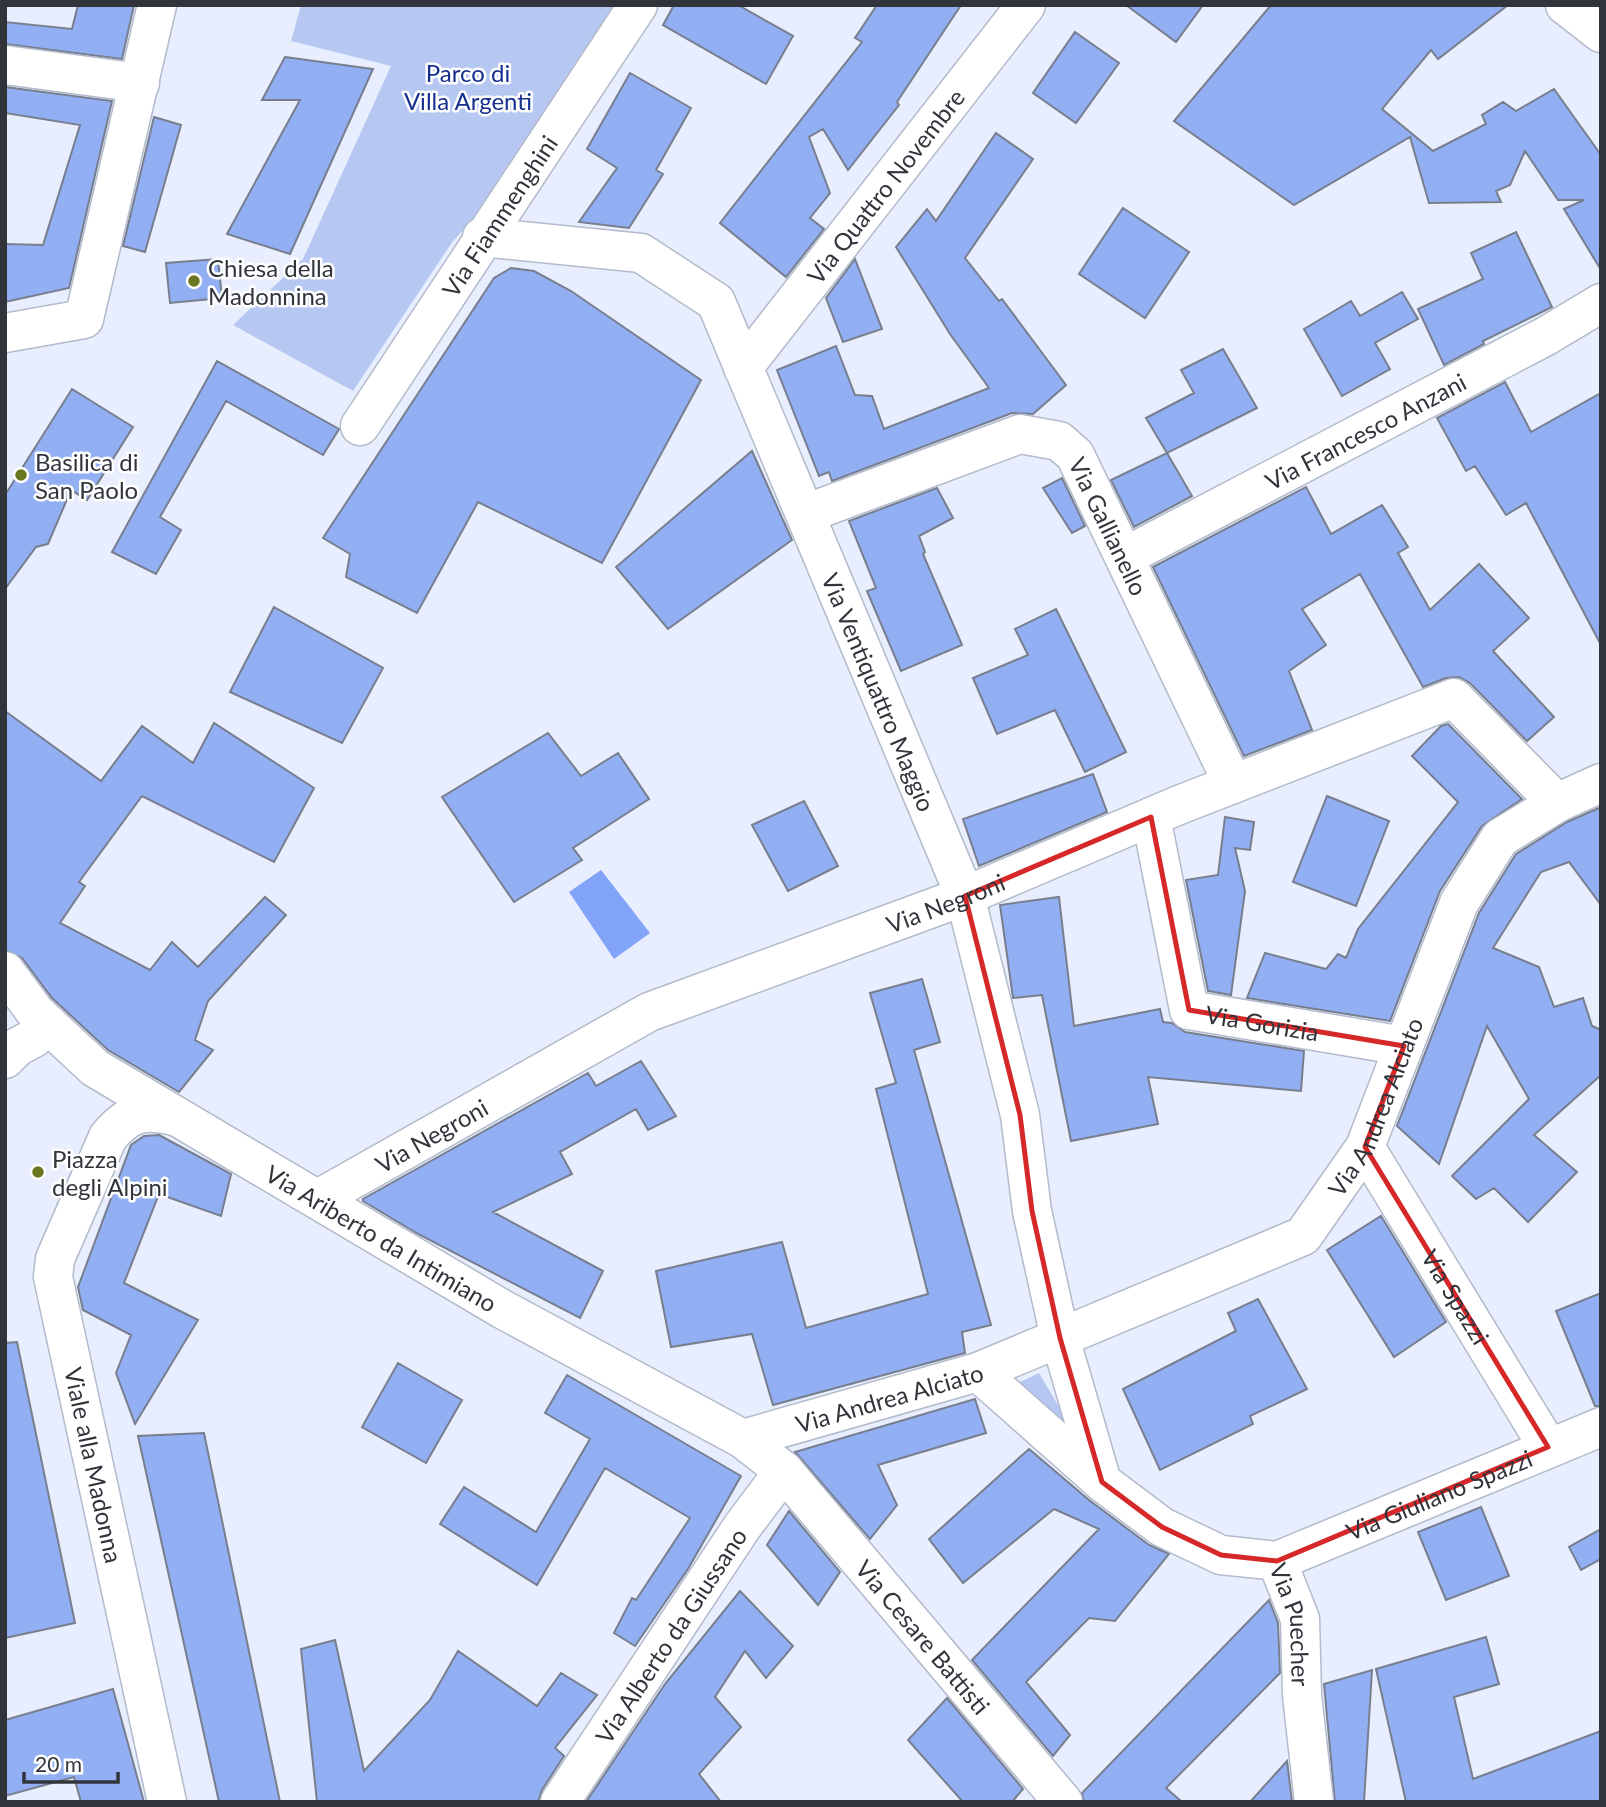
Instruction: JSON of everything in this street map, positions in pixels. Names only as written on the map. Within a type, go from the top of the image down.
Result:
[{"type":"street","points":[[5,333],[84,319],[157,5]]},
{"type":"street","name":"Via Fiammenghini","points":[[360,426],[482,237],[638,5]]},
{"type":"street","name":"Via Quattro Novembre","points":[[743,368],[1026,5]]},
{"type":"street","points":[[1565,5],[1601,33]]},
{"type":"street","points":[[5,65],[140,83]]},
{"type":"street","name":"Via Ventiquattro Maggio","points":[[482,237],[641,253],[716,302],[965,896],[1020,1115],[1032,1211],[1058,1338]]},
{"type":"street","name":"Via Francesco Anzani","points":[[1126,556],[1546,336],[1601,303]]},
{"type":"street","name":"Via Gallianello","points":[[805,514],[1020,434],[1059,441],[1075,455],[1126,556],[1233,784]]},
{"type":"street","name":"Via Negroni","points":[[318,1199],[649,1012],[965,896],[1151,817],[1454,698],[1558,803]]},
{"type":"street","name":"Via Andrea Alciato","points":[[751,1437],[978,1371],[1303,1236],[1365,1147],[1459,903],[1500,838],[1558,803],[1601,783]]},
{"type":"street","name":"Via Gorizia","points":[[1151,817],[1189,1010],[1404,1045]]},
{"type":"street","name":"Via Ariberto da Intimiano","points":[[5,971],[36,1013],[95,1068],[502,1309],[751,1437],[784,1471]]},
{"type":"street","name":"Viale alla Madonna","points":[[95,1068],[116,1112],[52,1269],[167,1802]]},
{"type":"street","name":"Viale alla Madonna","points":[[108,1137],[121,1121],[136,1112],[151,1111],[174,1116]]},
{"type":"street","name":"Via Spazzi","points":[[1365,1147],[1548,1447]]},
{"type":"street","points":[[1058,1338],[1102,1482]]},
{"type":"street","name":"Via Puecher","points":[[978,1371],[1102,1482],[1162,1527],[1221,1555],[1277,1561],[1300,1619],[1302,1695],[1314,1802]]},
{"type":"street","name":"Via Giuliano Spazzi","points":[[1277,1561],[1601,1427]]},
{"type":"street","name":"Via Alberto da Giussano","points":[[560,1802],[742,1527],[784,1471]]},
{"type":"street","name":"Via Cesare Battisti","points":[[784,1471],[1063,1802]]},
{"type":"highlighted area","points":[[1151,817],[1189,1010],[1404,1046],[1365,1147],[1548,1447],[1277,1561],[1221,1555],[1162,1527],[1102,1482],[1060,1338],[1032,1211],[1020,1115],[965,896]]},
{"type":"green space","name":"Parco di Villa Argenti","points":[[301,5],[617,5],[479,213],[453,241],[353,391],[233,325],[303,259],[391,66],[291,41]]},
{"type":"green space","points":[[1039,1373],[1084,1449],[1012,1386]]},
{"type":"water","points":[[601,870],[650,933],[614,959],[569,892]]},
{"type":"building","points":[[78,5],[134,5],[122,59],[5,44],[5,22],[72,29]]},
{"type":"building","points":[[674,5],[738,5],[793,36],[766,84],[663,25]]},
{"type":"building","points":[[877,5],[961,5],[897,102],[899,105],[848,170],[823,129],[809,137],[830,193],[810,218],[824,229],[786,277],[720,223],[862,42],[855,38]]},
{"type":"building","points":[[1126,5],[1203,5],[1176,42]]},
{"type":"building","points":[[1271,5],[1508,5],[1438,59],[1431,50],[1382,109],[1433,151],[1486,124],[1482,115],[1503,102],[1516,111],[1554,89],[1601,155],[1601,270],[1564,209],[1584,200],[1558,200],[1525,151],[1510,185],[1496,191],[1501,202],[1429,203],[1410,137],[1294,205],[1174,121]]},
{"type":"building","points":[[1075,32],[1119,63],[1076,123],[1033,93]]},
{"type":"building","points":[[285,57],[373,69],[290,254],[227,234],[300,100],[262,100]]},
{"type":"building","points":[[630,73],[691,108],[656,170],[663,174],[629,228],[579,222],[617,168],[587,149]]},
{"type":"building","points":[[5,87],[112,101],[69,288],[5,302],[5,244],[43,245],[80,125],[5,113]]},
{"type":"building","points":[[154,117],[181,125],[145,252],[123,246]]},
{"type":"building","points":[[996,133],[1033,159],[965,258],[999,301],[1002,299],[1066,385],[1033,414],[1012,413],[832,481],[829,472],[819,476],[777,370],[836,346],[855,395],[872,396],[884,429],[989,388],[950,334],[896,247],[927,209],[936,221]]},
{"type":"building","points":[[1123,208],[1189,252],[1145,318],[1079,274]]},
{"type":"building","points":[[1516,232],[1552,307],[1483,341],[1484,344],[1444,365],[1418,309],[1483,279],[1471,253]]},
{"type":"building","name":"Chiesa della Madonnina","points":[[218,259],[222,298],[170,303],[166,263]]},
{"type":"building","points":[[855,259],[882,329],[843,342],[826,298]]},
{"type":"building","points":[[511,268],[534,271],[571,291],[701,380],[602,563],[478,502],[417,613],[346,577],[350,554],[323,538],[494,278]]},
{"type":"building","points":[[1402,292],[1418,319],[1375,343],[1390,369],[1342,396],[1304,329],[1351,301],[1360,316]]},
{"type":"building","points":[[1223,349],[1257,408],[1167,453],[1146,418],[1194,393],[1181,370]]},
{"type":"building","points":[[217,361],[339,429],[323,455],[226,401],[160,517],[181,530],[156,574],[112,552]]},
{"type":"building","points":[[1505,382],[1531,432],[1601,393],[1601,645],[1526,503],[1506,515],[1475,466],[1466,471],[1437,418]]},
{"type":"building","points":[[72,389],[133,427],[87,500],[71,490],[48,544],[36,547],[5,589],[5,495]]},
{"type":"building","points":[[752,451],[792,540],[668,629],[616,567]]},
{"type":"building","points":[[1167,453],[1192,496],[1134,527],[1111,480]]},
{"type":"building","points":[[1062,478],[1085,526],[1072,533],[1043,488]]},
{"type":"building","points":[[1306,487],[1331,534],[1382,505],[1408,547],[1398,553],[1430,610],[1479,564],[1529,618],[1493,651],[1554,717],[1527,741],[1470,683],[1459,677],[1446,678],[1423,687],[1360,574],[1302,609],[1326,645],[1289,671],[1312,730],[1244,756],[1153,567]]},
{"type":"building","points":[[937,488],[953,518],[919,536],[925,552],[923,554],[962,645],[901,671],[867,591],[876,588],[849,521]]},
{"type":"building","points":[[274,607],[383,668],[342,743],[230,692]]},
{"type":"building","points":[[1056,609],[1126,752],[1085,772],[1055,710],[997,734],[973,678],[1028,655],[1015,629]]},
{"type":"building","points":[[5,711],[101,781],[142,726],[193,763],[214,723],[314,788],[274,862],[142,796],[79,882],[85,886],[60,923],[150,970],[172,942],[198,967],[265,897],[286,915],[208,1001],[195,1040],[213,1050],[179,1092],[108,1050],[52,998],[22,958],[5,950]]},
{"type":"building","points":[[1448,724],[1522,799],[1482,826],[1440,891],[1390,1021],[1247,998],[1265,953],[1326,969],[1338,954],[1346,958],[1358,929],[1458,802],[1412,756],[1441,726]]},
{"type":"building","points":[[548,733],[581,776],[618,753],[649,799],[573,848],[582,860],[514,902],[442,797]]},
{"type":"building","points":[[1093,774],[1107,812],[979,866],[963,819]]},
{"type":"building","points":[[1327,796],[1389,821],[1356,906],[1293,882]]},
{"type":"building","points":[[804,801],[838,866],[788,891],[752,825]]},
{"type":"building","points":[[1601,807],[1601,905],[1569,862],[1541,872],[1493,948],[1539,967],[1554,1007],[1583,998],[1592,1026],[1601,1030],[1601,1075],[1534,1135],[1577,1172],[1528,1222],[1494,1188],[1476,1199],[1452,1176],[1529,1099],[1487,1026],[1439,1164],[1397,1126],[1479,913],[1516,854],[1567,822]]},
{"type":"building","points":[[1225,817],[1254,822],[1250,850],[1235,848],[1245,891],[1231,995],[1208,991],[1186,880],[1218,875]]},
{"type":"building","points":[[1059,897],[1074,1026],[1160,1009],[1163,1022],[1172,1023],[1185,1032],[1304,1051],[1301,1091],[1148,1077],[1158,1124],[1071,1141],[1042,995],[1013,998],[1000,905]]},
{"type":"building","points":[[922,979],[940,1042],[914,1050],[991,1325],[962,1332],[965,1353],[773,1405],[752,1334],[671,1347],[656,1271],[782,1242],[806,1328],[928,1294],[876,1089],[896,1083],[870,993]]},
{"type":"building","points":[[641,1061],[676,1116],[648,1130],[636,1109],[560,1152],[572,1174],[493,1212],[603,1271],[580,1318],[418,1234],[363,1201],[588,1073],[596,1086]]},
{"type":"building","points":[[159,1135],[231,1174],[221,1216],[159,1194],[124,1283],[198,1320],[135,1424],[116,1373],[131,1335],[83,1310],[78,1287],[131,1145],[144,1136]]},
{"type":"building","points":[[1381,1216],[1446,1322],[1394,1357],[1327,1250]]},
{"type":"building","points":[[1601,1293],[1601,1406],[1595,1406],[1556,1311]]},
{"type":"building","points":[[1258,1299],[1307,1389],[1250,1416],[1253,1424],[1160,1470],[1123,1389],[1236,1331],[1228,1313]]},
{"type":"building","points":[[17,1342],[75,1623],[5,1638],[5,1343]]},
{"type":"building","points":[[398,1363],[462,1400],[426,1463],[362,1427]]},
{"type":"building","points":[[567,1375],[741,1476],[688,1569],[635,1646],[614,1633],[632,1598],[636,1600],[690,1518],[605,1468],[537,1585],[440,1524],[464,1487],[536,1532],[590,1439],[545,1413]]},
{"type":"building","points":[[975,1399],[986,1433],[878,1465],[897,1505],[870,1539],[795,1452]]},
{"type":"building","points":[[204,1433],[280,1802],[219,1802],[138,1436]]},
{"type":"building","points":[[1029,1449],[1089,1500],[1149,1545],[1169,1554],[1115,1621],[1089,1618],[1026,1682],[1070,1735],[1053,1756],[972,1660],[1099,1529],[1054,1509],[963,1583],[929,1539]]},
{"type":"building","points":[[1481,1507],[1509,1576],[1446,1600],[1418,1532]]},
{"type":"building","points":[[789,1511],[840,1572],[818,1605],[767,1545]]},
{"type":"building","points":[[1601,1529],[1601,1559],[1581,1570],[1569,1547]]},
{"type":"building","points":[[740,1591],[793,1646],[766,1678],[745,1651],[715,1697],[741,1727],[699,1774],[721,1802],[586,1802],[665,1684]]},
{"type":"building","points":[[1269,1600],[1278,1623],[1280,1673],[1166,1788],[1182,1802],[1084,1802],[1082,1793]]},
{"type":"building","points":[[1486,1637],[1499,1684],[1454,1697],[1473,1779],[1601,1731],[1601,1802],[1406,1802],[1376,1669]]},
{"type":"building","points":[[335,1640],[364,1771],[430,1700],[458,1651],[537,1706],[561,1673],[597,1695],[555,1748],[564,1756],[542,1790],[538,1802],[317,1802],[301,1649]]},
{"type":"building","points":[[1372,1670],[1364,1802],[1335,1802],[1324,1684]]},
{"type":"building","points":[[113,1689],[144,1802],[81,1802],[74,1777],[5,1796],[5,1720]]},
{"type":"building","points":[[947,1698],[1023,1789],[1012,1802],[963,1802],[908,1740]]},
{"type":"building","points":[[1287,1761],[1292,1802],[1250,1802]]},
{"type":"place","name":"Chiesa della Madonnina","points":[[194,281]]},
{"type":"place","name":"Basilica di San Paolo","points":[[21,475]]},
{"type":"place","name":"Piazza degli Alpini","points":[[38,1172]]}]
